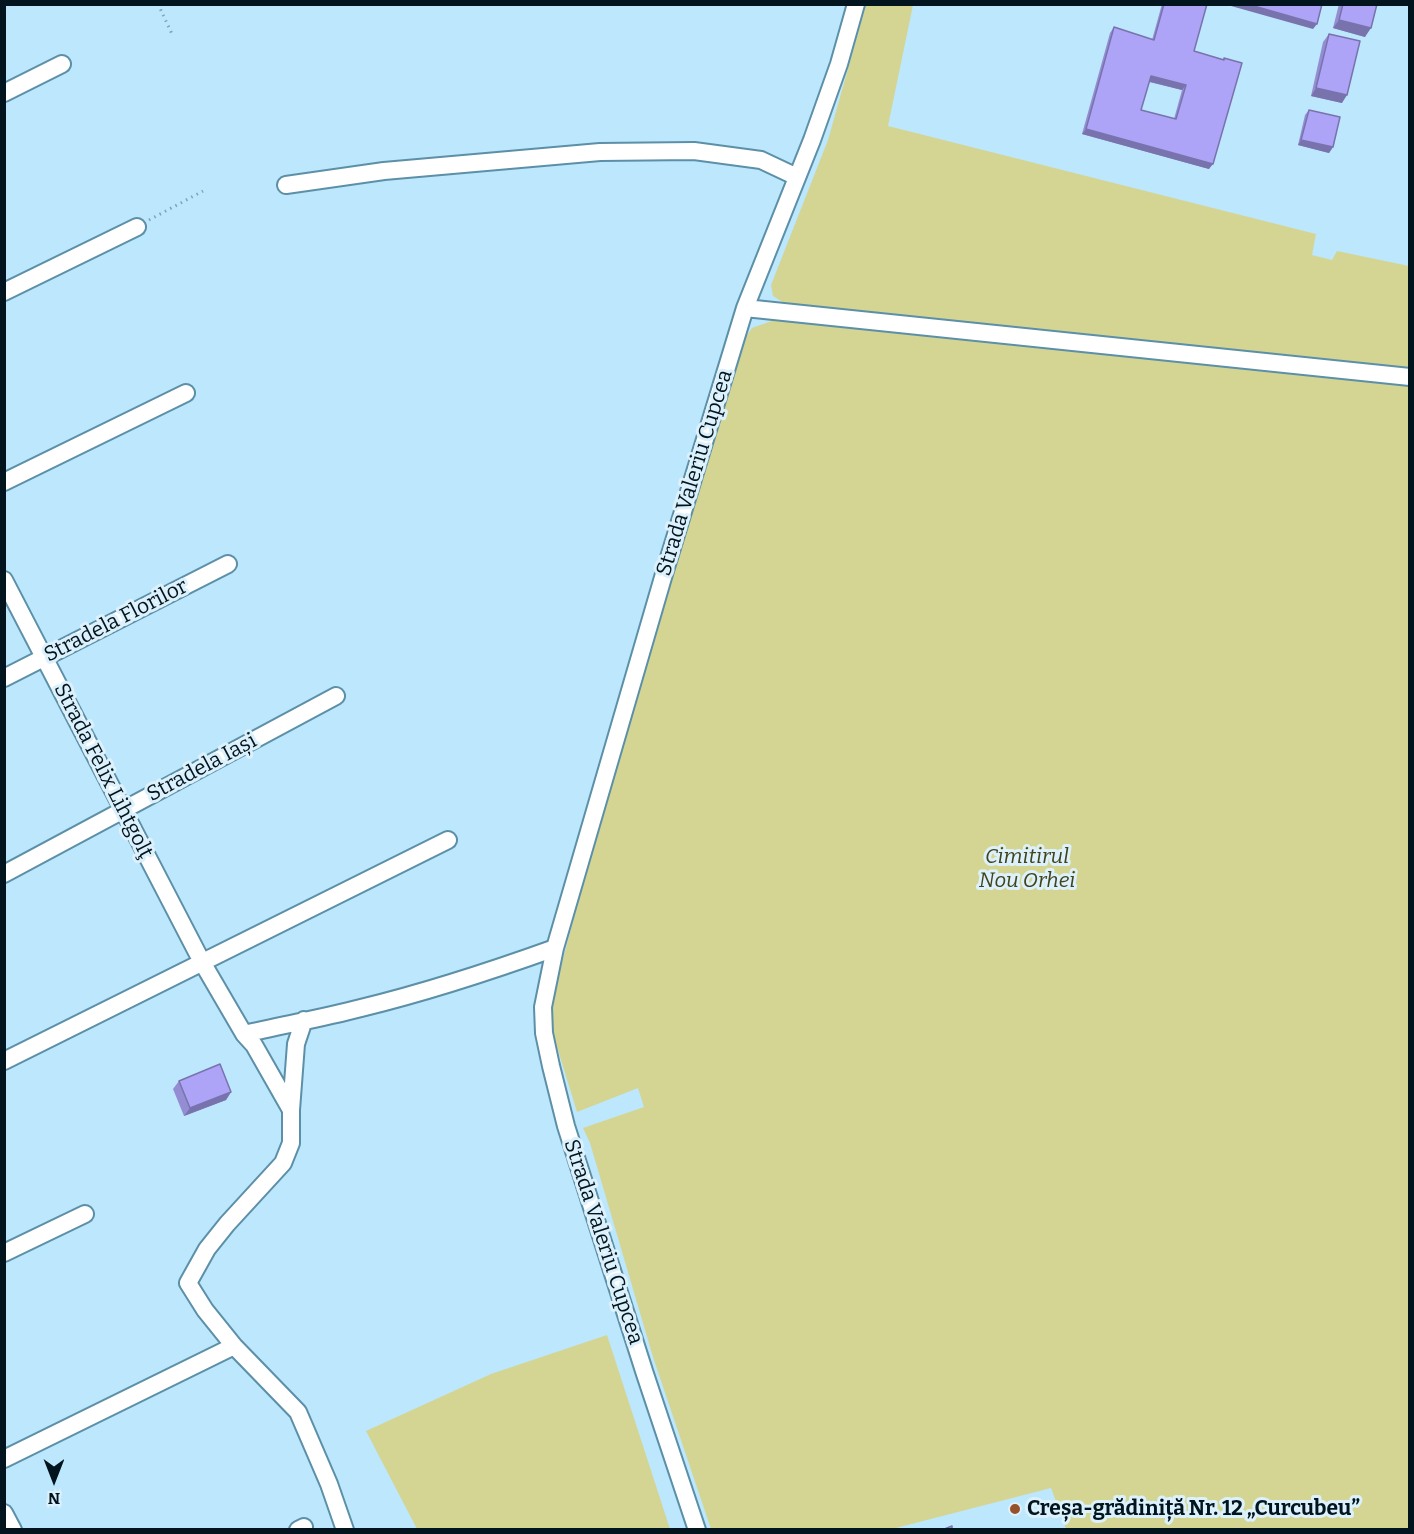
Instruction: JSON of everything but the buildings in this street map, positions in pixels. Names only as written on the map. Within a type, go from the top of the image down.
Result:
[{"type":"street","name":"Strada Valeriu Cupcea","points":[[697,1530],[577,1160],[551,1066],[544,1034],[543,1007],[555,948],[745,308],[839,64],[856,4]]},
{"type":"street","points":[[4,93],[62,64]]},
{"type":"street","points":[[286,185],[384,171],[624,152],[694,151],[761,160],[797,177]]},
{"type":"street","points":[[4,292],[137,227]]},
{"type":"street","points":[[745,308],[1410,377]]},
{"type":"street","points":[[4,482],[186,393]]},
{"type":"street","name":"Stradela Florilor","points":[[4,678],[228,564]]},
{"type":"street","name":"Strada Felix Lihtgolţ","points":[[4,580],[202,962],[291,1110]]},
{"type":"street","name":"Stradela Iași","points":[[4,874],[336,696]]},
{"type":"street","points":[[4,1061],[448,840]]},
{"type":"street","points":[[244,1034],[360,1009],[429,990],[555,948]]},
{"type":"street","points":[[304,1020],[296,1044],[291,1143],[283,1163],[207,1249],[188,1283],[205,1310],[234,1346],[298,1412],[329,1484],[345,1530]]},
{"type":"street","points":[[4,1253],[86,1214]]},
{"type":"street","points":[[4,1459],[234,1346]]},
{"type":"street","points":[[4,1513],[13,1530]]},
{"type":"path","points":[[158,4],[172,34]]},
{"type":"path","points":[[137,227],[202,191]]},
{"type":"green space","points":[[866,5],[913,5],[888,126],[1316,234],[1312,255],[1332,260],[1337,251],[1409,266],[1409,370],[1069,332],[789,306],[773,296],[771,285],[828,140]]},
{"type":"green space","name":"Cimitirul Nou Orhei","points":[[777,319],[1409,384],[1409,1529],[1066,1529],[1051,1488],[892,1529],[711,1529],[653,1357],[590,1143],[583,1128],[644,1107],[638,1088],[577,1112],[550,1024],[554,993],[595,838],[742,342],[752,328]]},
{"type":"green space","points":[[607,1335],[670,1529],[417,1529],[366,1431],[491,1374]]},
{"type":"place","name":"Creșa-grădiniță Nr. 12 „Curcubeu”","points":[[1015,1509]]}]
